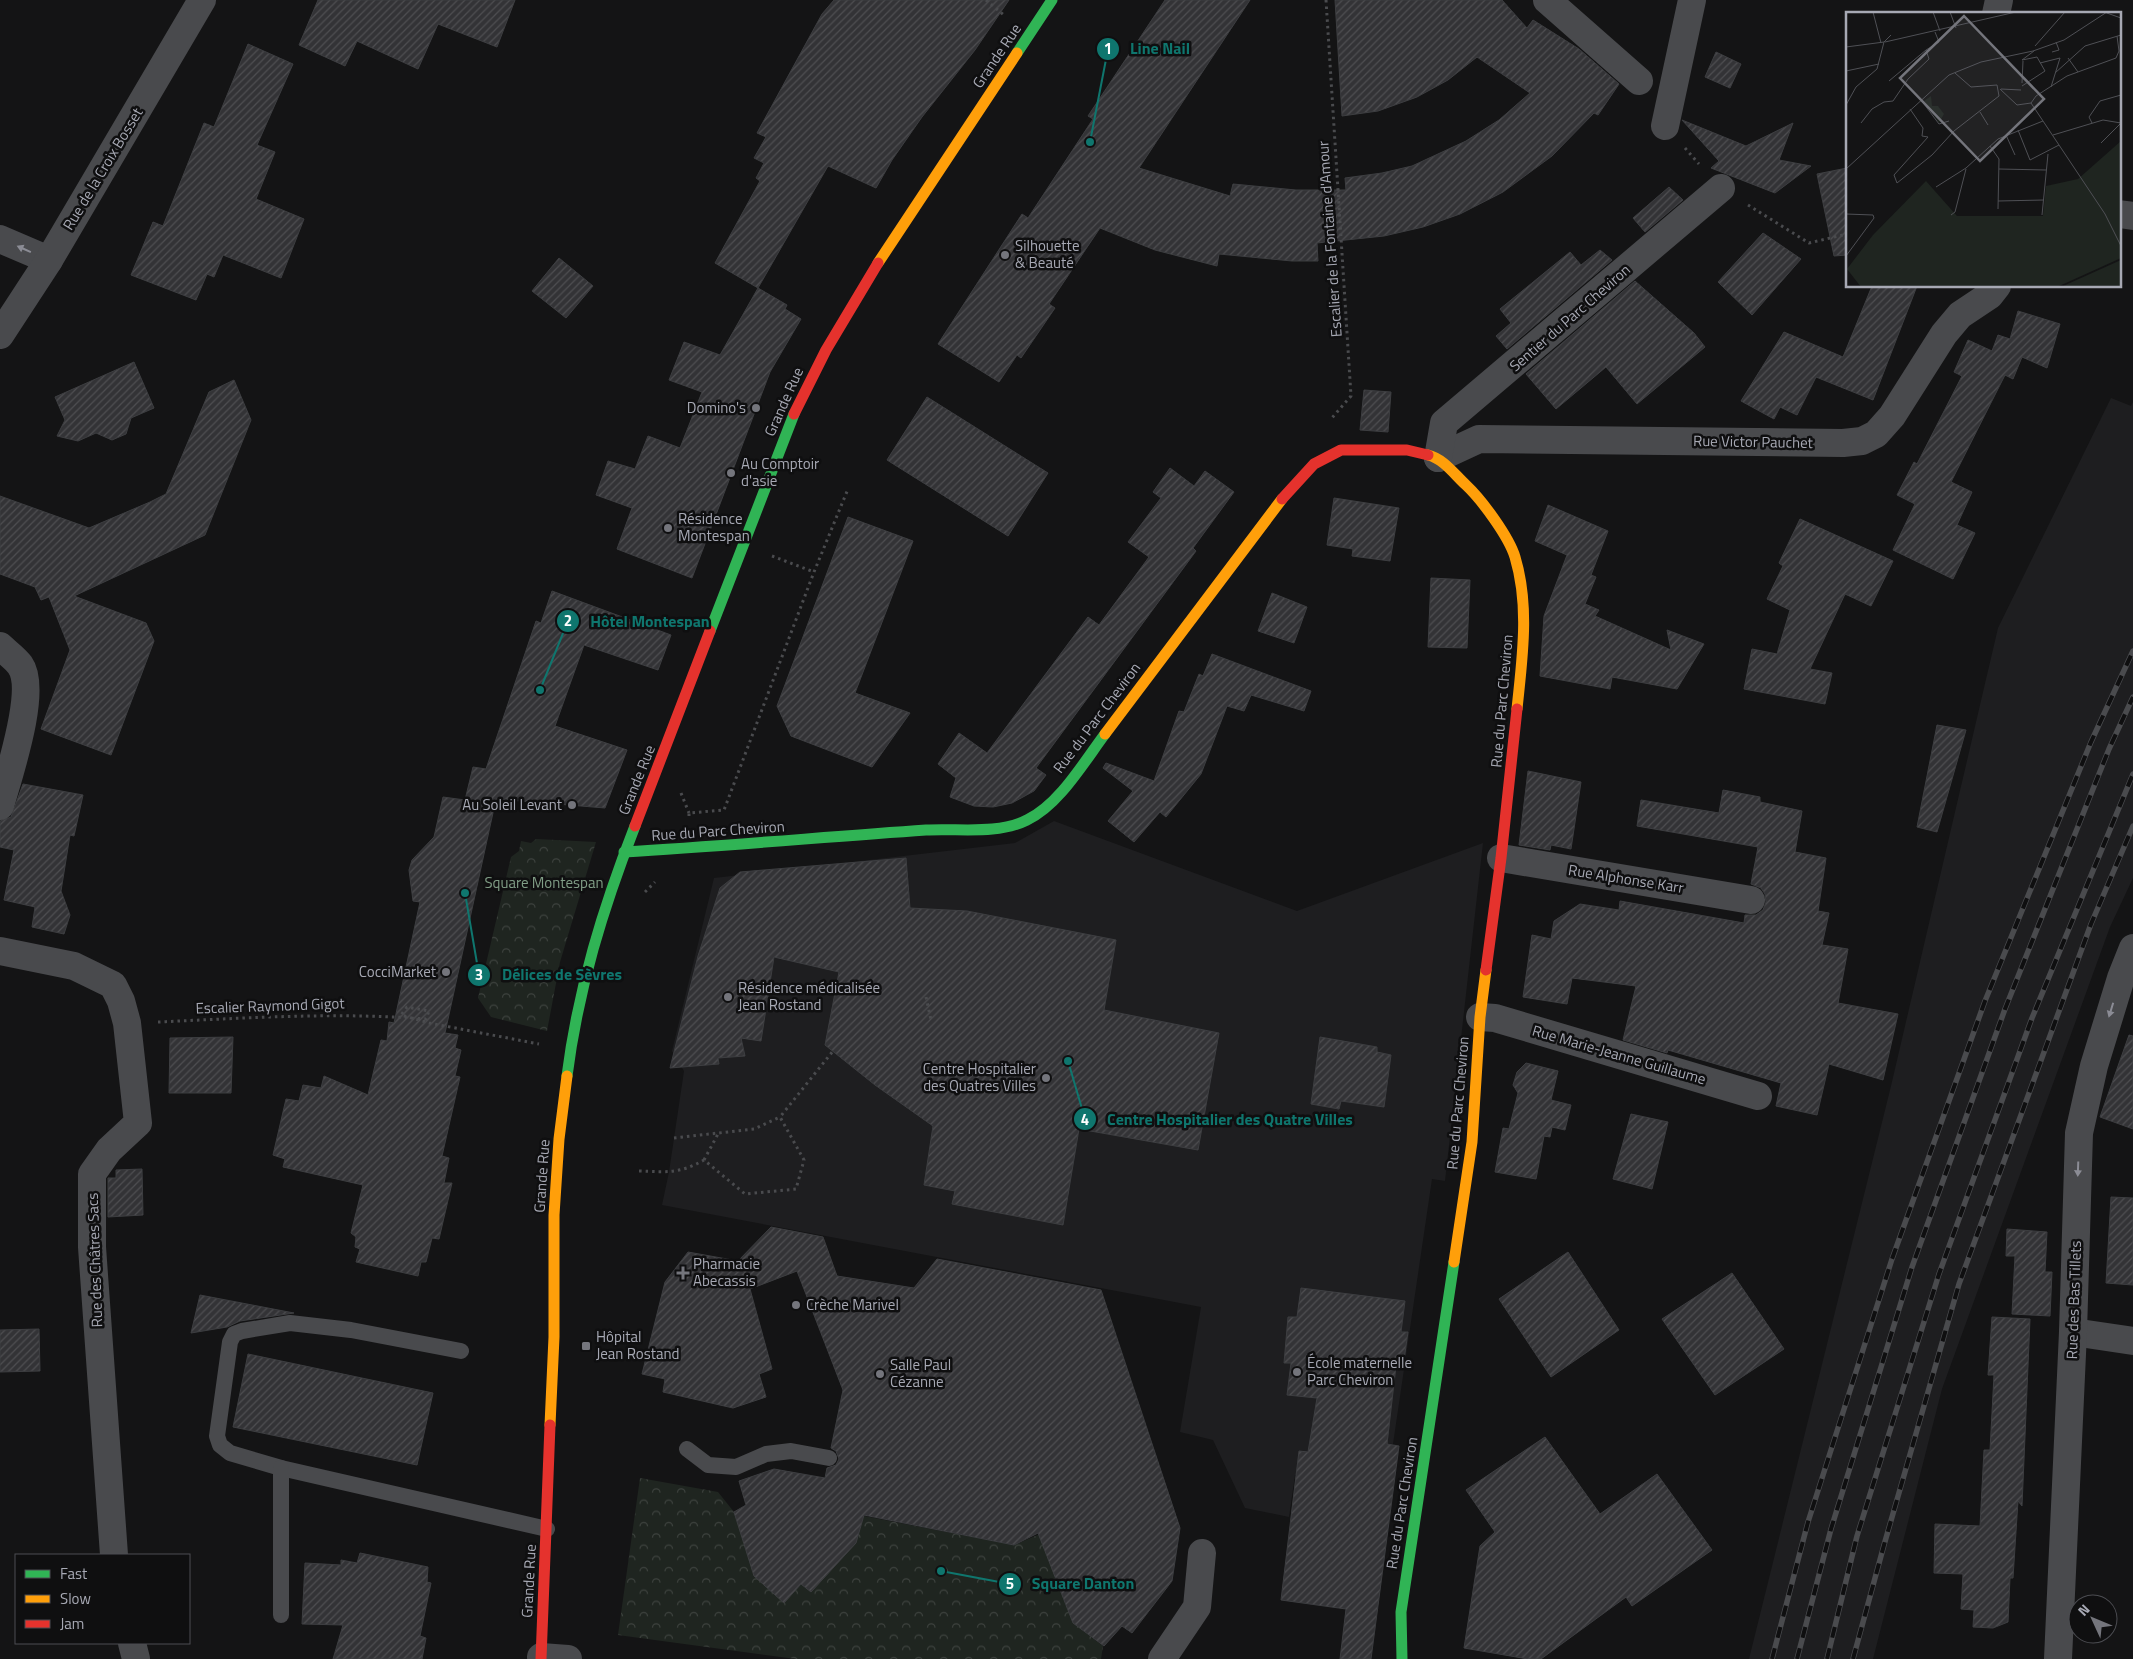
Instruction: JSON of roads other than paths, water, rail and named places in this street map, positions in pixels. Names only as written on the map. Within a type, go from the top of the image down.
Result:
[{"type":"street","name":"Rue de la Croix Bosset","points":[[0,335],[49,260],[202,0]]},
{"type":"street","name":"Grande Rue","points":[[550,1658],[547,1529],[554,1337],[554,1215],[559,1139],[570,1050],[587,965],[624,852],[795,411],[819,362],[914,207],[1052,0]]},
{"type":"street","points":[[1546,0],[1639,81]]},
{"type":"street","points":[[1665,126],[1692,0]]},
{"type":"street","name":"Sentier du Parc Cheviron","points":[[1438,458],[1444,423],[1721,188]]},
{"type":"street","points":[[2120,214],[2133,216]]},
{"type":"street","points":[[0,238],[49,260]]},
{"type":"street","name":"Rue Victor Pauchet","points":[[1438,458],[1479,439],[1844,443],[1862,441],[1876,434],[1892,416],[1944,334],[1960,315],[1990,295],[1995,288]]},
{"type":"street","name":"Rue du Parc Cheviron","points":[[624,852],[1003,826],[1025,821],[1038,814],[1056,797],[1252,537],[1290,488],[1314,464],[1341,450],[1407,450],[1438,458],[1473,492],[1499,527],[1515,556],[1523,597],[1524,642],[1501,858],[1480,1017],[1472,1142],[1401,1612],[1402,1659]]},
{"type":"street","points":[[0,646],[21,666],[25,689],[22,731],[0,806]]},
{"type":"street","name":"Rue Alphonse Karr","points":[[1501,858],[1751,900]]},
{"type":"street","name":"Rue des Bas Tillets","points":[[2058,1659],[2073,1332],[2079,1134],[2094,1066],[2127,980],[2133,948]]},
{"type":"street","name":"Rue des Châtres Sacs","points":[[0,951],[74,966],[113,985],[121,1001],[127,1023],[138,1124],[109,1150],[92,1174],[92,1247],[114,1554]]},
{"type":"street","name":"Rue Marie-Jeanne Guillaume","points":[[1480,1017],[1495,1018],[1758,1096]]},
{"type":"street","points":[[2073,1332],[2133,1341]]},
{"type":"street","points":[[1162,1659],[1197,1607],[1202,1553]]},
{"type":"street","points":[[132,1644],[136,1659]]},
{"type":"lane","points":[[461,1351],[351,1330],[290,1323],[242,1330],[234,1334],[230,1342],[217,1436],[220,1445],[230,1453],[281,1468],[547,1529]]},
{"type":"lane","points":[[687,1448],[708,1465],[736,1467],[766,1454],[791,1451],[829,1458]]},
{"type":"lane","points":[[281,1468],[281,1615]]},
{"type":"railway","points":[[1772,1659],[1808,1522],[1892,1259],[1985,1001],[2091,742],[2133,651]]},
{"type":"railway","points":[[1797,1659],[1831,1529],[1912,1267],[2005,1009],[2109,749],[2133,697]]},
{"type":"railway","points":[[1827,1659],[1857,1536],[1939,1274],[2032,1018],[2133,774]]},
{"type":"railway","points":[[1853,1659],[1959,1284],[2091,924],[2133,826]]},
{"type":"place","name":"Line Nail","points":[[1090,142]]},
{"type":"place","name":"Silhouette & Beauté","points":[[1005,255]]},
{"type":"place","name":"Domino's","points":[[756,408]]},
{"type":"place","name":"Au Comptoir d'asie","points":[[731,473]]},
{"type":"place","name":"Résidence Montespan","points":[[668,528]]},
{"type":"place","name":"Hôtel Montespan","points":[[540,690]]},
{"type":"place","name":"Au Soleil Levant","points":[[572,805]]},
{"type":"place","name":"Délices de Sèvres","points":[[465,893]]},
{"type":"place","name":"CocciMarket","points":[[446,972]]},
{"type":"place","name":"Résidence médicalisée Jean Rostand","points":[[728,997]]},
{"type":"place","name":"Centre Hospitalier des Quatre Villes","points":[[1068,1061]]},
{"type":"place","name":"Centre Hospitalier des Quatres Villes","points":[[1046,1078]]},
{"type":"place","name":"Pharmacie Abecassis","points":[[683,1273]]},
{"type":"place","name":"Crèche Marivel","points":[[796,1305]]},
{"type":"place","name":"Hôpital Jean Rostand","points":[[586,1346]]},
{"type":"place","name":"École maternelle Parc Cheviron","points":[[1297,1372]]},
{"type":"place","name":"Salle Paul Cézanne","points":[[880,1374]]},
{"type":"place","name":"Square Danton","points":[[941,1571]]},
{"type":"park label","name":"Square Montespan","points":[[544,883]]}]
